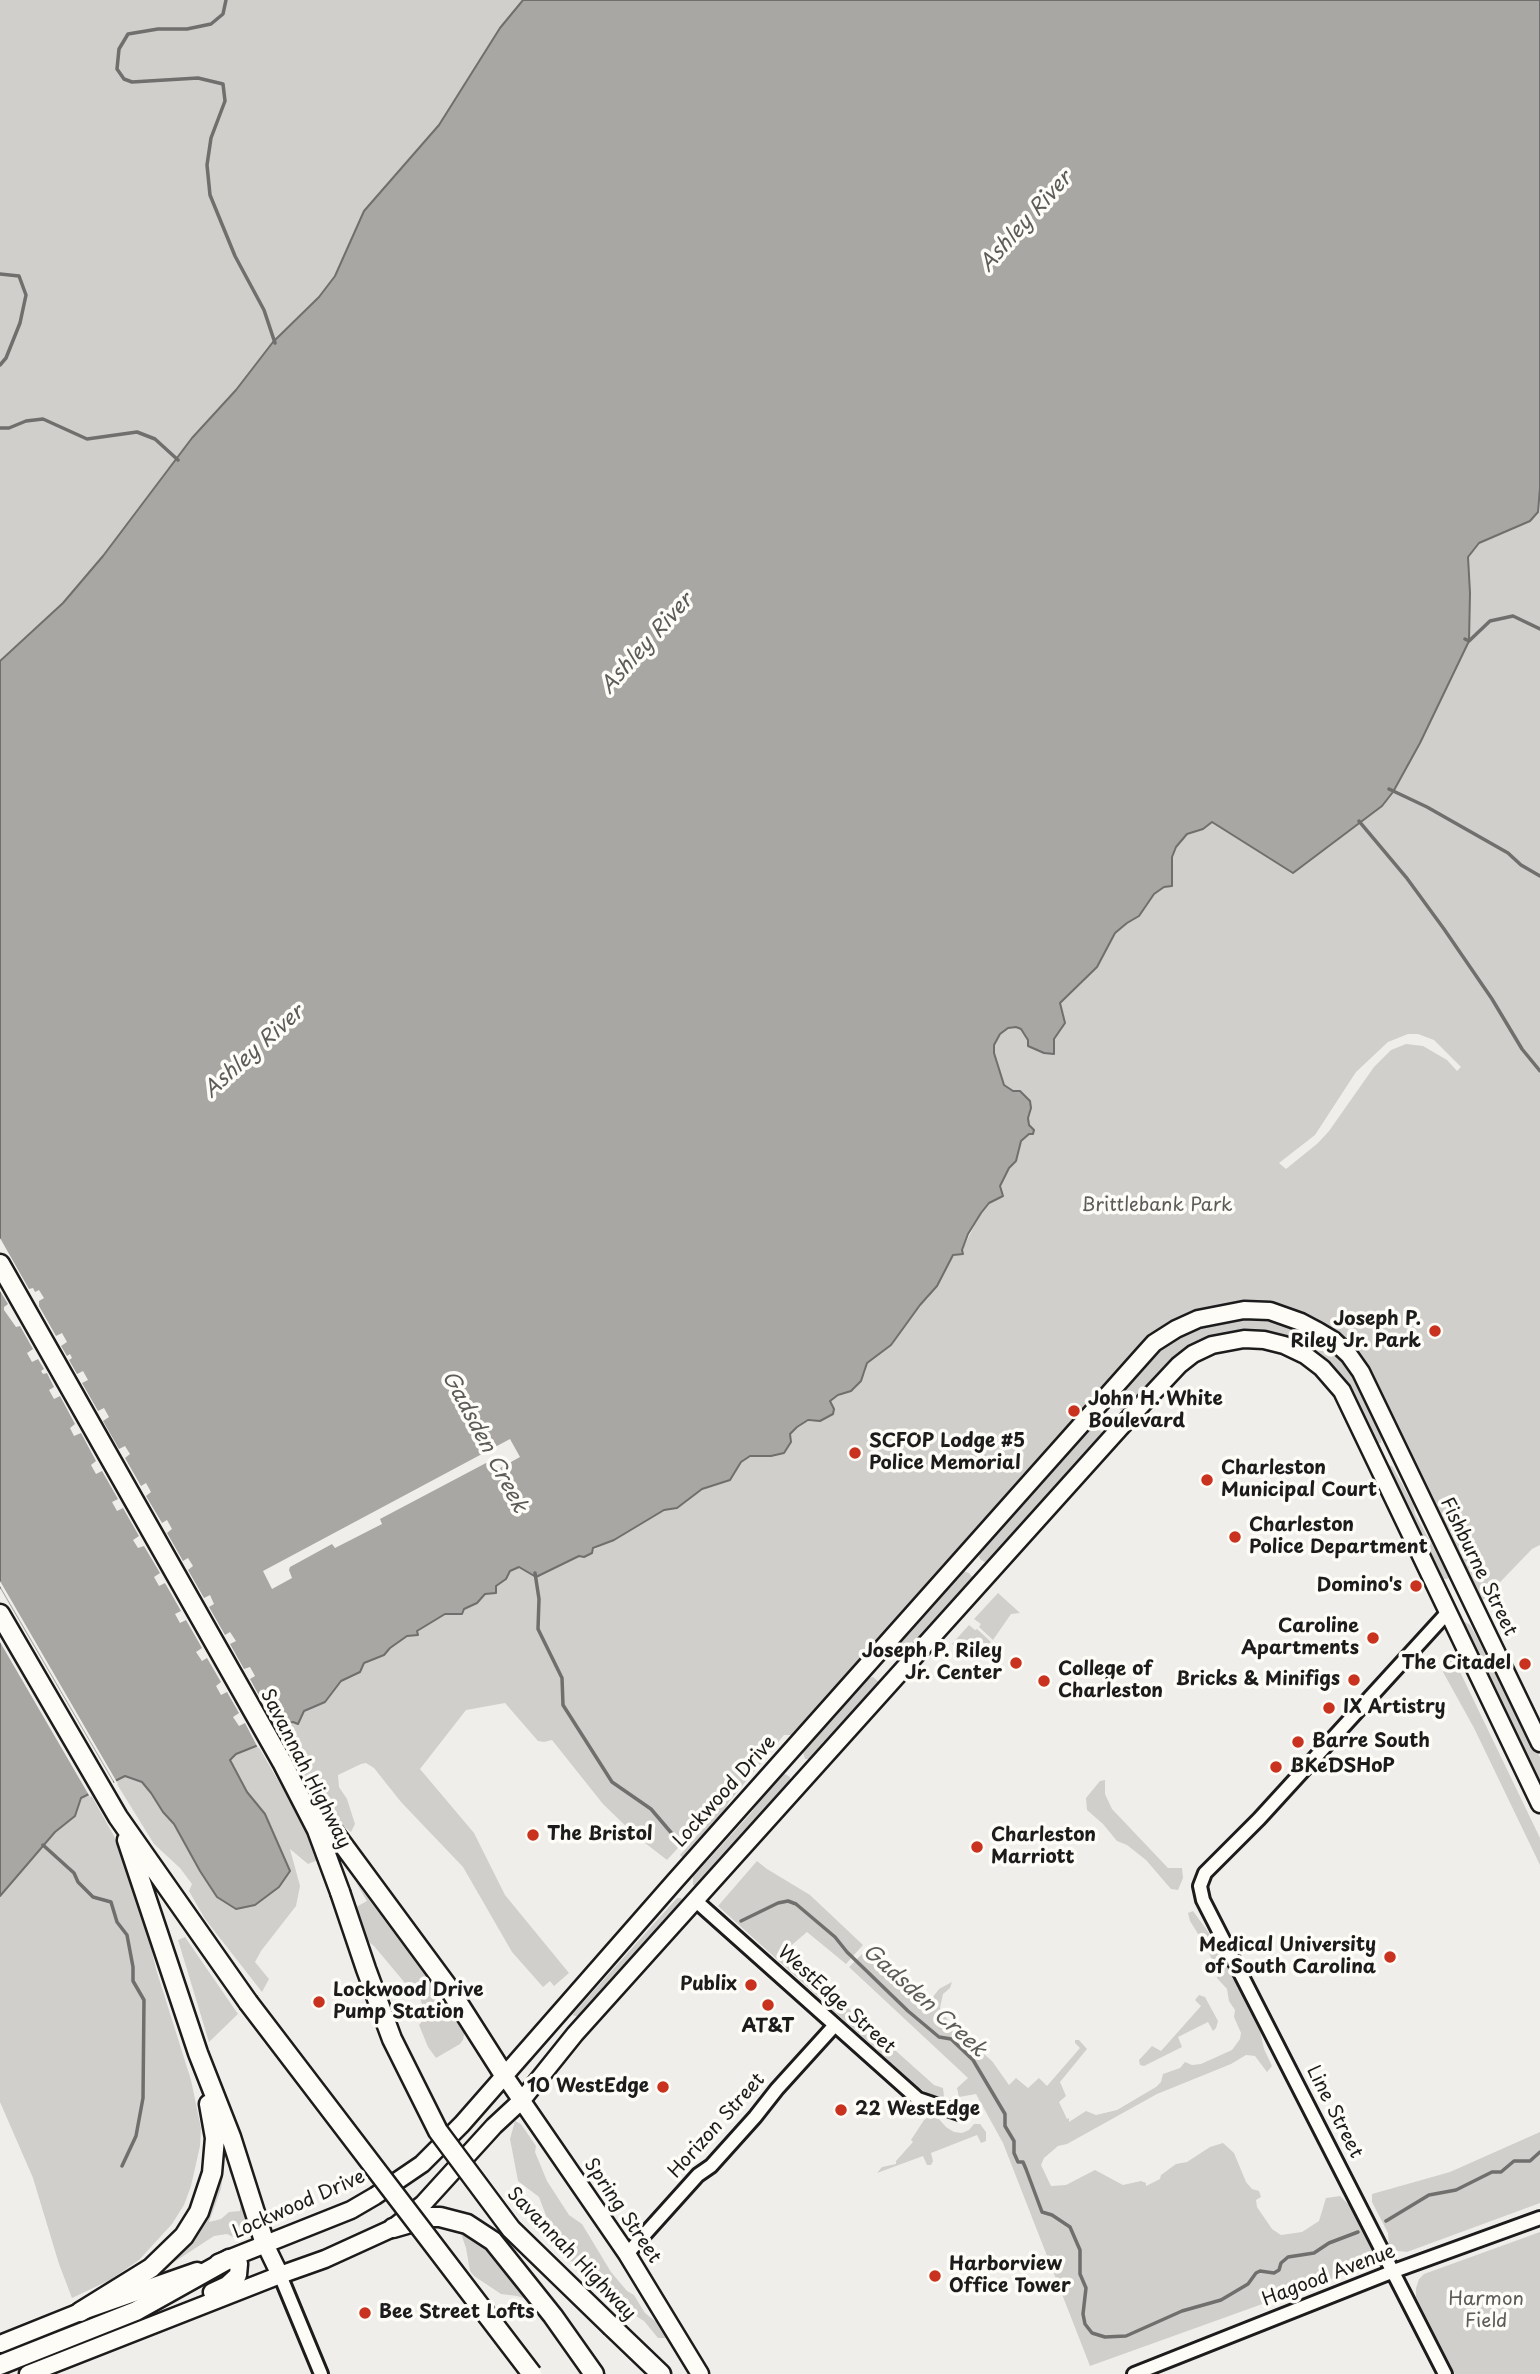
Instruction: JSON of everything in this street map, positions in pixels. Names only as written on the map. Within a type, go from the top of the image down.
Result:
[{"type":"highway","name":"Savannah Highway","points":[[0,1264],[282,1762],[317,1830],[392,2039],[438,2131],[511,2229],[661,2374]]},
{"type":"highway","points":[[0,1614],[116,1812],[248,2002],[532,2374]]},
{"type":"highway","points":[[282,1762],[448,1987],[504,2075]]},
{"type":"highway","points":[[116,1812],[198,2053],[231,2137],[265,2244]]},
{"type":"highway","points":[[80,2312],[151,2268],[167,2255],[184,2236],[199,2212],[212,2173],[215,2138],[198,2053]]},
{"type":"highway","points":[[393,2228],[440,2217],[467,2224],[493,2241],[554,2316],[594,2374]]},
{"type":"highway","points":[[0,2365],[136,2311],[229,2259]]},
{"type":"main road","name":"Lockwood Drive","points":[[0,2344],[80,2312],[229,2259],[351,2210],[422,2164],[462,2124],[786,1755],[1154,1343],[1198,1319],[1222,1313],[1270,1311],[1301,1322],[1333,1340],[1349,1355],[1361,1371],[1397,1447]]},
{"type":"main road","points":[[28,2374],[326,2259],[393,2228],[423,2204],[494,2126],[522,2100],[575,2034],[1120,1428],[1179,1365],[1193,1354],[1228,1341],[1264,1340],[1305,1355],[1322,1368],[1342,1391],[1540,1804]]},
{"type":"main road","points":[[1097,1407],[1120,1428]]},
{"type":"main road","points":[[1373,1457],[1397,1447]]},
{"type":"main road","name":"Fishburne Street","points":[[1397,1447],[1540,1743]]},
{"type":"main road","points":[[965,1556],[988,1576]]},
{"type":"main road","points":[[1446,1609],[1462,1582]]},
{"type":"main road","points":[[880,1652],[902,1672]]},
{"type":"main road","points":[[786,1755],[808,1776]]},
{"type":"main road","points":[[675,1881],[696,1901]]},
{"type":"main road","points":[[556,2017],[575,2034]]},
{"type":"main road","name":"Spring Street","points":[[504,2075],[627,2254],[700,2374]]},
{"type":"main road","points":[[265,2244],[280,2275]]},
{"type":"main road","points":[[136,2331],[234,2279],[238,2275],[239,2264],[229,2259]]},
{"type":"street","name":"Line Street","points":[[1446,1609],[1259,1819],[1209,1868],[1200,1886],[1203,1900],[1446,2374]]},
{"type":"street","name":"WestEdge Street","points":[[696,1901],[918,2099],[959,2113]]},
{"type":"street","name":"Horizon Street","points":[[627,2254],[698,2175],[711,2166],[835,2025]]},
{"type":"street","name":"Hagood Avenue","points":[[1133,2374],[1394,2271],[1540,2217]]},
{"type":"street","points":[[280,2275],[321,2374]]},
{"type":"green space","points":[[0,0],[523,0],[500,28],[439,125],[364,211],[335,276],[319,297],[273,342],[236,390],[192,438],[103,556],[63,603],[0,661]]},
{"type":"green space","name":"Brittlebank Park","points":[[1540,488],[1540,1545],[1532,1549],[1480,1603],[1367,1370],[1283,1309],[1186,1318],[796,1735],[784,1735],[728,1803],[723,1816],[684,1859],[680,1855],[711,1820],[708,1815],[667,1860],[636,1836],[603,1804],[552,1740],[538,1741],[505,1703],[466,1710],[420,1769],[474,1833],[505,1895],[569,1973],[554,1986],[550,1981],[543,1987],[512,1952],[463,1867],[401,1802],[374,1768],[366,1763],[338,1775],[339,1787],[347,1799],[355,1824],[351,1832],[337,1821],[279,1732],[289,1722],[299,1723],[304,1711],[325,1702],[341,1681],[360,1672],[364,1663],[384,1655],[390,1648],[408,1636],[417,1635],[416,1631],[445,1614],[455,1614],[472,1606],[485,1594],[496,1593],[496,1587],[510,1571],[519,1567],[536,1577],[614,1540],[664,1510],[677,1508],[702,1489],[730,1480],[741,1462],[750,1456],[771,1456],[786,1448],[790,1434],[804,1422],[820,1421],[831,1405],[830,1401],[846,1392],[865,1373],[867,1363],[899,1334],[928,1298],[953,1255],[962,1250],[989,1203],[1003,1196],[1000,1186],[1004,1174],[1016,1161],[1021,1141],[1029,1134],[1028,1118],[1031,1108],[1023,1093],[1004,1086],[994,1053],[994,1045],[1000,1034],[1008,1028],[1016,1027],[1021,1029],[1029,1046],[1035,1048],[1054,1045],[1064,1017],[1060,1003],[1097,967],[1115,933],[1144,909],[1154,894],[1173,876],[1172,857],[1176,847],[1187,834],[1203,829],[1212,822],[1293,873],[1382,806],[1393,792],[1420,743],[1469,642],[1468,557],[1479,543],[1530,520],[1538,512]],"holes":[[[1408,1034],[1418,1034],[1434,1040],[1461,1067],[1457,1071],[1447,1060],[1423,1046],[1406,1044],[1391,1050],[1374,1067],[1318,1143],[1286,1169],[1279,1163],[1315,1135],[1356,1072],[1388,1042]]]},
{"type":"green space","points":[[1232,1317],[1271,1319],[1316,1336],[1334,1351],[1352,1372],[1382,1433],[1381,1443],[1375,1443],[1342,1382],[1245,1332],[1222,1335],[1126,1411],[1116,1406],[1118,1395],[1146,1363],[1174,1338],[1200,1325]]},
{"type":"green space","points":[[1095,1427],[1102,1432],[1101,1440],[992,1560],[981,1560],[980,1549],[1085,1432]]},
{"type":"green space","points":[[1388,1465],[1392,1466],[1427,1536],[1445,1561],[1450,1576],[1447,1579],[1441,1579],[1433,1564],[1387,1469]]},
{"type":"green space","points":[[963,1571],[972,1577],[970,1586],[908,1652],[901,1643],[902,1637]]},
{"type":"green space","points":[[998,1593],[1020,1613],[1011,1614],[993,1640],[974,1619]]},
{"type":"green space","points":[[1465,1622],[1470,1625],[1479,1641],[1540,1757],[1540,1790],[1462,1625]]},
{"type":"green space","points":[[969,1625],[991,1642],[967,1657],[952,1644]]},
{"type":"green space","points":[[1451,1653],[1540,1838],[1540,1865],[1474,1728],[1443,1672]]},
{"type":"green space","points":[[873,1677],[880,1683],[813,1759],[805,1759],[802,1749],[864,1679]]},
{"type":"green space","points":[[257,1744],[298,1815],[318,1860],[308,1864],[290,1849],[300,1886],[296,1906],[255,1962],[269,1979],[262,1992],[205,1919],[189,1891],[192,1884],[180,1868],[154,1844],[115,1781],[125,1776],[142,1782],[187,1845],[255,1905],[279,1887],[290,1871],[266,1814],[247,1792],[230,1760],[236,1754]]},
{"type":"green space","points":[[785,1774],[790,1777],[790,1785],[700,1887],[693,1885],[693,1877],[751,1813],[776,1776]]},
{"type":"green space","points":[[1105,1780],[1105,1794],[1112,1809],[1168,1868],[1182,1868],[1183,1878],[1178,1890],[1171,1889],[1146,1860],[1127,1845],[1117,1841],[1087,1810],[1086,1798],[1100,1781]]},
{"type":"green space","points":[[90,1793],[114,1836],[143,1912],[156,1969],[191,2080],[201,2128],[191,2186],[184,2205],[172,2224],[139,2260],[110,2280],[72,2298],[33,2178],[0,2102],[0,1896],[55,1832],[75,1816],[81,1798]]},
{"type":"green space","points":[[757,1861],[810,1895],[863,1945],[846,1964],[807,1932],[787,1949],[790,1956],[934,2085],[943,2088],[944,2097],[931,2095],[919,2088],[718,1906]]},
{"type":"green space","points":[[355,1881],[465,2028],[460,2044],[436,2058],[419,2025],[426,2017],[416,1985],[405,1983],[374,1946],[338,1917],[367,1901]]},
{"type":"green space","points":[[677,1898],[684,1902],[582,2018],[572,2015]]},
{"type":"green space","points":[[1193,1911],[1222,1951],[1241,1987],[1259,2026],[1264,2049],[1272,2066],[1267,2072],[1255,2056],[1246,2055],[1231,2064],[1157,2094],[1067,2144],[1058,2146],[1044,2158],[1041,2165],[1051,2186],[1066,2185],[1095,2170],[1123,2185],[1141,2181],[1146,2183],[1146,2186],[1160,2179],[1161,2175],[1176,2164],[1187,2162],[1210,2147],[1223,2143],[1234,2153],[1246,2182],[1252,2189],[1259,2191],[1261,2197],[1256,2200],[1257,2207],[1272,2229],[1281,2235],[1302,2232],[1319,2221],[1326,2198],[1340,2196],[1355,2208],[1376,2255],[1368,2266],[1090,2366],[1003,2143],[976,2094],[959,2097],[957,2088],[968,2078],[849,1967],[862,1954],[871,1958],[926,2006],[939,1989],[952,1982],[943,1994],[940,2008],[954,2028],[992,2061],[1009,2085],[1016,2078],[1028,2088],[1039,2078],[1047,2086],[1080,2048],[1075,2043],[1075,2040],[1079,2040],[1087,2049],[1060,2082],[1066,2096],[1059,2102],[1069,2122],[1086,2111],[1096,2115],[1117,2110],[1156,2087],[1163,2074],[1180,2068],[1185,2062],[1192,2065],[1201,2064],[1232,2050],[1240,2039],[1241,2033],[1227,1989],[1217,1978],[1217,1970],[1190,1921],[1188,1913]]},
{"type":"green space","points":[[185,1937],[238,2014],[209,2042],[178,1940]]},
{"type":"green space","points":[[1199,1995],[1205,1997],[1218,2021],[1216,2028],[1213,2031],[1208,2022],[1178,2037],[1182,2047],[1144,2066],[1140,2065],[1139,2060],[1152,2046],[1161,2051],[1201,2006],[1195,2000]]},
{"type":"green space","points":[[930,2116],[938,2118],[954,2132],[962,2133],[974,2124],[980,2124],[986,2132],[986,2141],[981,2143],[977,2135],[931,2153],[931,2165],[927,2165],[923,2156],[877,2173],[882,2167],[896,2164],[913,2142],[911,2140],[924,2120]]},
{"type":"green space","points":[[515,2121],[521,2124],[536,2146],[535,2152],[547,2181],[569,2215],[582,2224],[611,2272],[627,2291],[634,2295],[645,2313],[655,2321],[658,2320],[669,2338],[658,2338],[644,2321],[633,2314],[628,2299],[608,2291],[602,2283],[560,2253],[539,2197],[518,2181],[510,2139]]},
{"type":"green space","points":[[1540,2132],[1540,2203],[1407,2252],[1398,2251],[1389,2245],[1388,2233],[1372,2202],[1372,2194],[1450,2172]]},
{"type":"green space","points":[[229,2163],[233,2163],[250,2225],[249,2231],[235,2238],[227,2234],[214,2236],[168,2266],[183,2248],[220,2171],[223,2174],[221,2189],[209,2222],[221,2219],[229,2212],[240,2211],[241,2196],[229,2171]]},
{"type":"green space","points":[[459,2228],[486,2243],[537,2303],[501,2294],[474,2276],[470,2271]]},
{"type":"green space","name":"Harmon Field","points":[[1540,2232],[1540,2374],[1455,2374],[1416,2297],[1419,2279],[1424,2274]]},
{"type":"water","name":"Ashley River","points":[[523,0],[1540,0],[1538,512],[1530,521],[1479,543],[1468,557],[1469,641],[1420,743],[1393,792],[1382,806],[1293,873],[1212,822],[1203,829],[1187,834],[1176,847],[1172,857],[1172,886],[1164,887],[1154,894],[1139,916],[1115,933],[1097,967],[1060,1003],[1065,1023],[1054,1039],[1054,1054],[1028,1046],[1028,1040],[1021,1029],[1016,1027],[1008,1028],[1000,1034],[994,1045],[994,1053],[1004,1085],[1013,1091],[1020,1091],[1030,1101],[1028,1118],[1029,1125],[1034,1130],[1033,1134],[1021,1141],[1016,1161],[1009,1168],[1000,1186],[1003,1196],[989,1203],[981,1213],[968,1234],[963,1254],[953,1255],[937,1286],[891,1345],[867,1363],[861,1381],[851,1391],[830,1401],[833,1414],[820,1421],[808,1420],[797,1427],[790,1434],[791,1442],[784,1453],[750,1456],[741,1462],[730,1480],[702,1489],[677,1508],[664,1510],[614,1540],[593,1548],[592,1553],[584,1557],[579,1556],[536,1577],[519,1567],[510,1571],[506,1579],[496,1586],[496,1593],[485,1594],[477,1603],[464,1609],[462,1614],[445,1614],[417,1631],[418,1635],[407,1636],[384,1655],[364,1663],[360,1672],[341,1681],[325,1702],[304,1711],[298,1724],[285,1724],[271,1740],[236,1754],[230,1760],[247,1792],[265,1814],[290,1871],[279,1887],[255,1905],[236,1909],[217,1897],[174,1824],[151,1793],[142,1782],[125,1776],[81,1798],[75,1816],[55,1832],[0,1896],[0,661],[63,603],[103,556],[192,438],[236,390],[273,342],[319,297],[335,276],[364,211],[439,125],[500,28]]},
{"type":"pier","points":[[0,1238],[29,1289],[33,1288],[35,1292],[39,1290],[44,1298],[39,1301],[39,1306],[56,1336],[62,1333],[67,1342],[61,1346],[67,1356],[70,1354],[72,1358],[69,1360],[77,1374],[83,1371],[88,1380],[82,1383],[98,1411],[104,1408],[109,1417],[103,1421],[119,1449],[125,1446],[130,1454],[125,1458],[141,1486],[146,1483],[151,1492],[146,1496],[162,1523],[167,1520],[172,1529],[167,1533],[183,1561],[188,1558],[193,1566],[188,1570],[204,1598],[210,1595],[214,1604],[209,1607],[225,1635],[230,1632],[236,1641],[230,1644],[244,1669],[250,1667],[255,1676],[250,1679],[262,1701],[268,1698],[273,1707],[267,1710],[281,1735],[273,1743],[258,1748],[245,1723],[239,1726],[233,1717],[239,1713],[227,1692],[221,1695],[216,1686],[221,1682],[207,1658],[202,1661],[196,1652],[202,1648],[186,1620],[180,1623],[175,1614],[181,1611],[165,1583],[159,1586],[154,1577],[160,1573],[144,1546],[138,1548],[133,1540],[139,1536],[123,1508],[117,1511],[112,1502],[118,1499],[102,1471],[96,1474],[91,1465],[96,1461],[81,1433],[74,1436],[70,1428],[75,1424],[60,1396],[54,1399],[49,1390],[54,1387],[47,1373],[43,1374],[41,1371],[44,1369],[38,1359],[32,1362],[27,1353],[33,1349],[20,1326],[16,1327],[4,1310],[8,1304],[0,1291]]},
{"type":"pier","points":[[510,1439],[520,1457],[493,1472],[486,1463],[380,1519],[382,1524],[335,1548],[332,1544],[290,1567],[292,1578],[272,1589],[263,1571]]},
{"type":"pier","points":[[0,1581],[118,1784],[116,1785],[0,1586]]},
{"type":"pier","points":[[0,1588],[115,1785],[90,1797],[0,1642]]},
{"type":"waterway","points":[[226,0],[223,14],[211,24],[128,34],[119,49],[117,69],[124,79],[132,82],[198,78],[223,84],[225,101],[211,138],[207,165],[210,195],[235,256],[264,310],[275,343]]},
{"type":"waterway","points":[[0,274],[19,276],[26,295],[20,323],[6,358],[0,365]]},
{"type":"waterway","points":[[0,428],[43,419],[87,439],[137,432],[155,439],[178,460]]},
{"type":"waterway","points":[[1465,639],[1469,641],[1490,621],[1513,616],[1540,629]]},
{"type":"waterway","points":[[1389,789],[1427,807],[1508,853],[1521,865],[1540,876]]},
{"type":"waterway","points":[[1359,821],[1406,877],[1444,929],[1522,1049],[1540,1071]]},
{"type":"waterway","name":"Gadsden Creek","points":[[535,1573],[539,1599],[538,1629],[562,1678],[563,1705],[612,1782],[651,1809],[674,1836]]},
{"type":"waterway","points":[[43,1845],[74,1873],[78,1882],[93,1897],[111,1902],[117,1922],[127,1935],[133,1981],[144,2000],[143,2098],[136,2136],[122,2166]]},
{"type":"waterway","name":"Gadsden Creek","points":[[741,1921],[778,1903],[788,1901],[796,1904],[835,1937],[908,2011],[939,2037],[951,2039],[973,2060],[1005,2114],[1005,2126],[1014,2141],[1014,2153],[1018,2162],[1023,2162],[1042,2212],[1070,2227],[1080,2250],[1080,2274],[1086,2288],[1083,2314],[1085,2324],[1092,2333],[1105,2337],[1126,2336],[1182,2311],[1221,2300],[1248,2284],[1256,2273],[1274,2273],[1279,2270],[1281,2263],[1288,2257],[1314,2253],[1329,2243],[1358,2232]]},
{"type":"waterway","name":"Gadsden Creek","points":[[1386,2221],[1429,2195],[1456,2190],[1492,2172],[1501,2172],[1514,2161],[1530,2161],[1540,2152]]},
{"type":"place","name":"Joseph P. Riley Jr. Park","points":[[1435,1331]]},
{"type":"place","name":"John H. White Boulevard","points":[[1074,1411]]},
{"type":"place","name":"SCFOP Lodge #5 Police Memorial","points":[[855,1453]]},
{"type":"place","name":"Charleston Municipal Court","points":[[1207,1480]]},
{"type":"place","name":"Charleston Police Department","points":[[1235,1537]]},
{"type":"place","name":"Domino's","points":[[1416,1586]]},
{"type":"place","name":"Caroline Apartments","points":[[1373,1638]]},
{"type":"place","name":"Joseph P. Riley Jr. Center","points":[[1016,1663]]},
{"type":"place","name":"The Citadel","points":[[1525,1664]]},
{"type":"place","name":"Bricks & Minifigs","points":[[1354,1680]]},
{"type":"place","name":"College of Charleston","points":[[1044,1681]]},
{"type":"place","name":"IX Artistry","points":[[1329,1708]]},
{"type":"place","name":"Barre South","points":[[1298,1742]]},
{"type":"place","name":"BKeDSHoP","points":[[1276,1767]]},
{"type":"place","name":"The Bristol","points":[[533,1835]]},
{"type":"place","name":"Charleston Marriott","points":[[977,1847]]},
{"type":"place","name":"Medical University of South Carolina","points":[[1390,1957]]},
{"type":"place","name":"Publix","points":[[751,1985]]},
{"type":"place","name":"Lockwood Drive Pump Station","points":[[319,2002]]},
{"type":"place","name":"AT&T","points":[[768,2005]]},
{"type":"place","name":"10 WestEdge","points":[[663,2087]]},
{"type":"place","name":"22 WestEdge","points":[[841,2110]]},
{"type":"place","name":"Harborview Office Tower","points":[[935,2276]]},
{"type":"place","name":"Bee Street Lofts","points":[[365,2313]]}]
